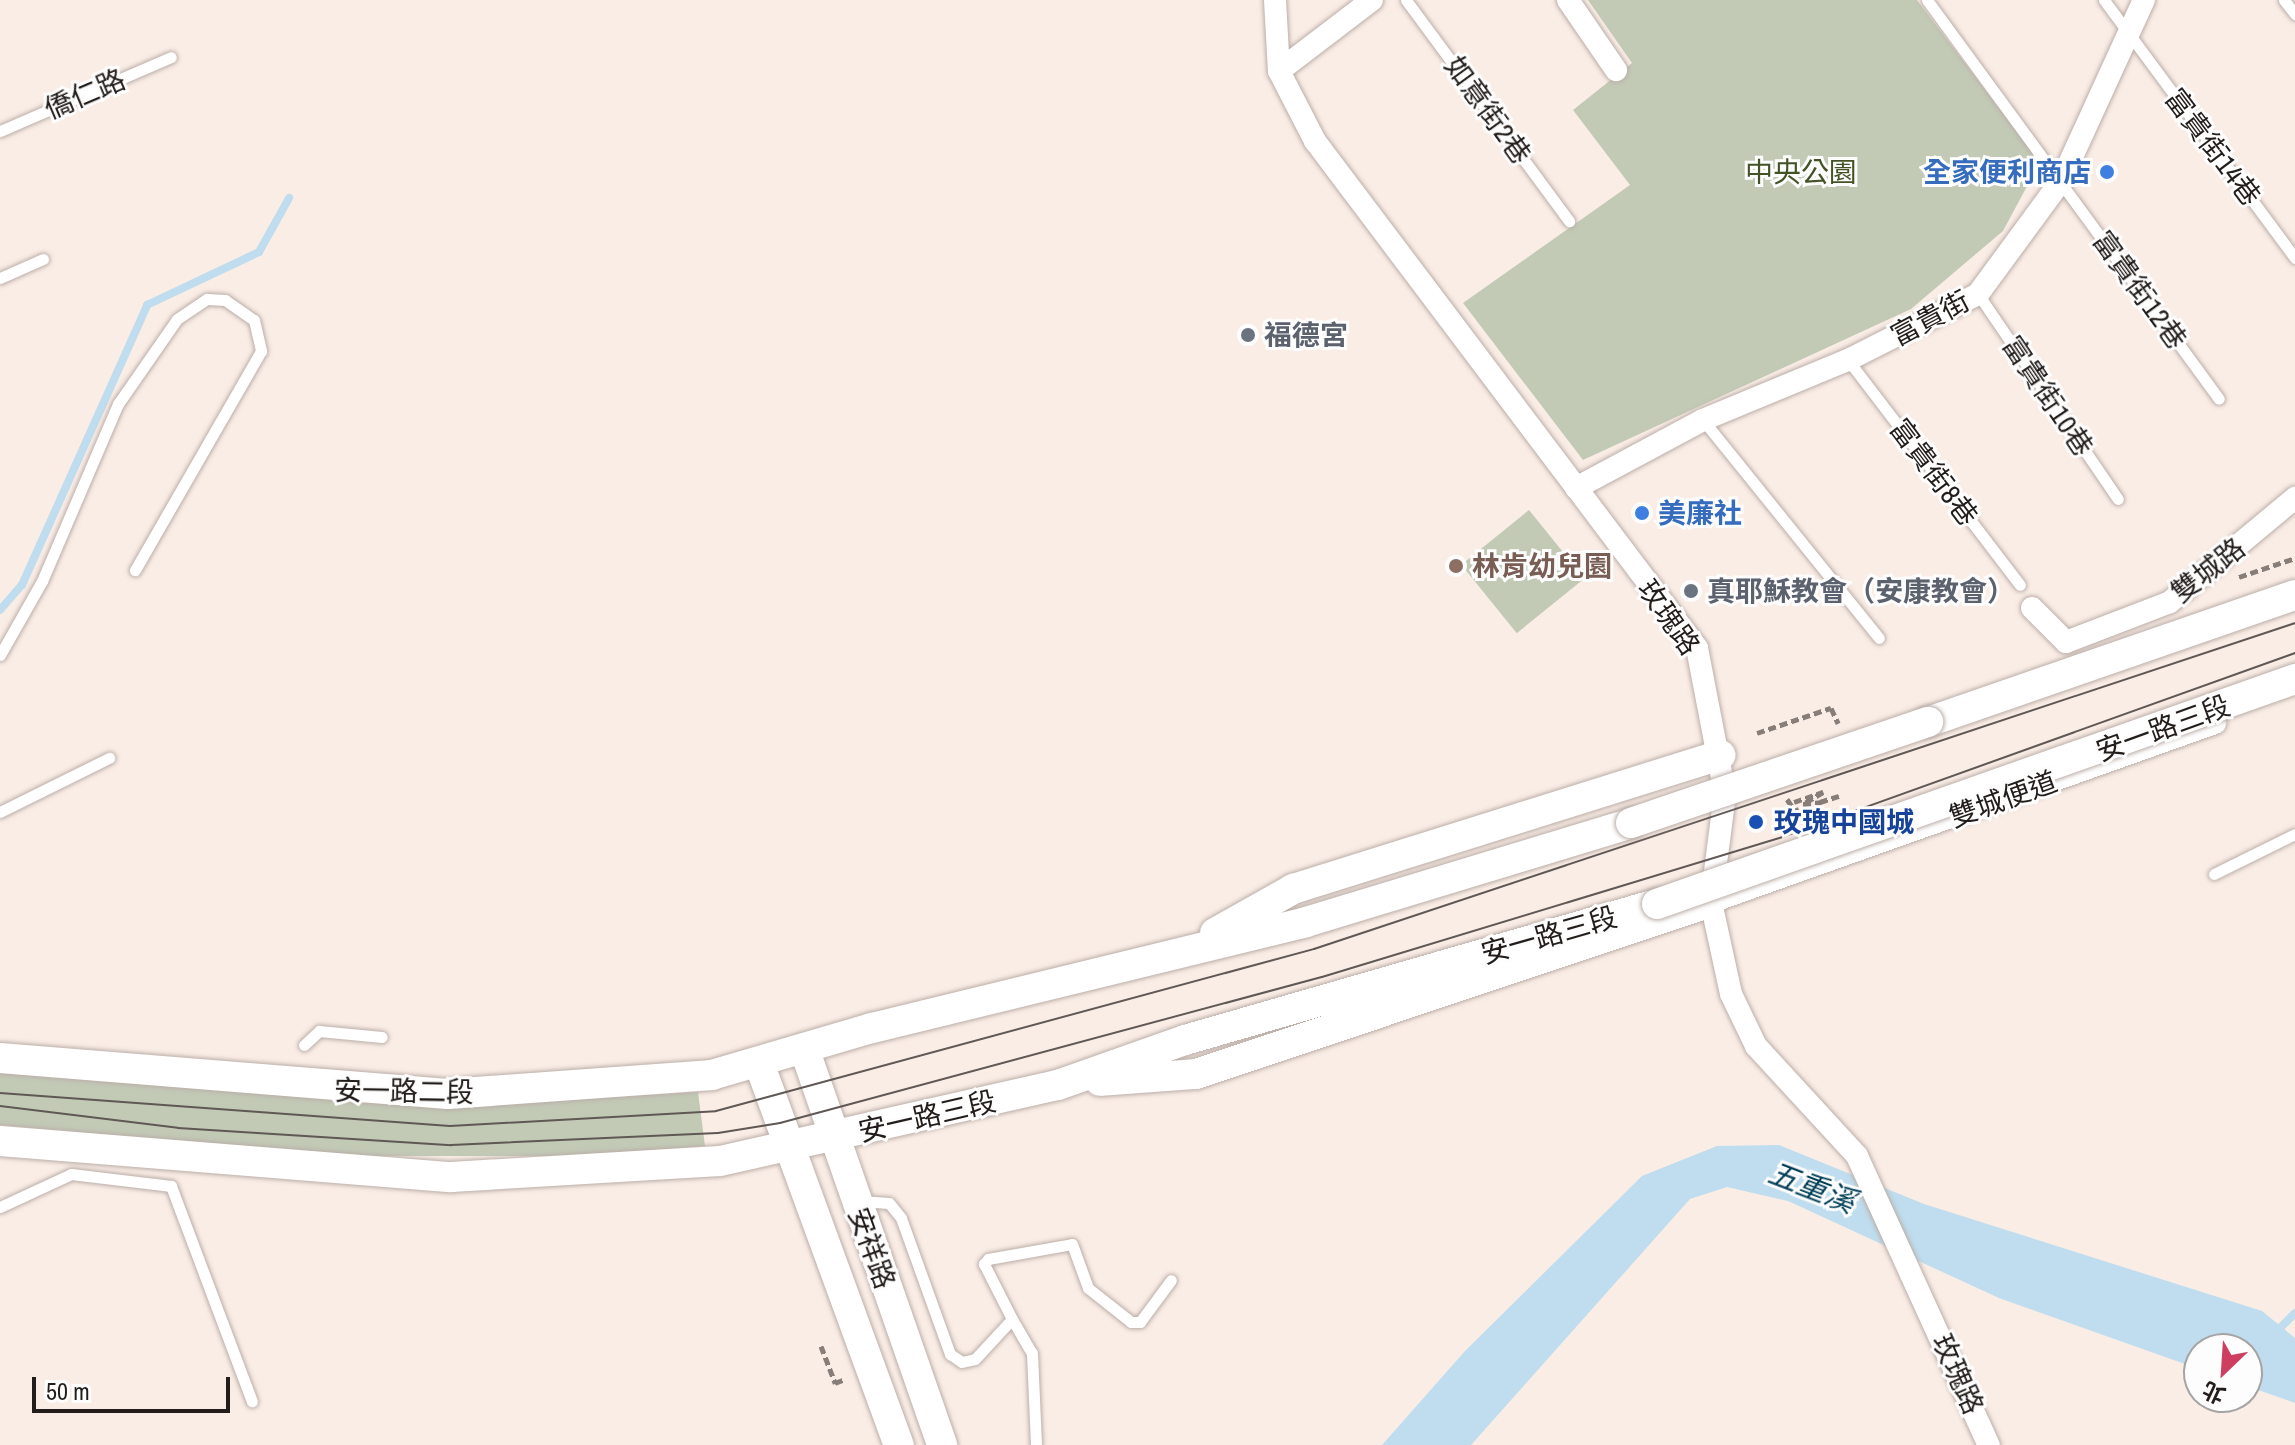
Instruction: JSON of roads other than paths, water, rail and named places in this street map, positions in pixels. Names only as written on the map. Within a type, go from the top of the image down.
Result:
[{"type":"street","name":"玫瑰路","points":[[1275,0],[1279,71],[1315,141],[1697,648],[1721,755],[1725,794],[1711,902],[1719,955],[1756,1046],[1857,1156],[1927,1303],[1989,1445]]},
{"type":"street","points":[[1279,71],[1372,0]]},
{"type":"street","points":[[1568,0],[1616,70]]},
{"type":"street","name":"富貴街","points":[[1576,488],[1703,420],[1848,360],[1978,294],[2061,181],[2144,0]]},
{"type":"street","name":"雙城路","points":[[2032,608],[2066,642],[2170,602],[2295,498]]},
{"type":"street","points":[[805,1051],[1183,951],[1306,922],[1631,823],[2295,595]]},
{"type":"street","name":"安一路三段","points":[[790,1148],[1058,1085],[1185,1040],[1657,904],[2295,679]]},
{"type":"street","name":"雙城便道","points":[[1711,902],[2295,694]]},
{"type":"street","points":[[1183,951],[1293,889],[1721,755]]},
{"type":"street","points":[[1058,1085],[1196,1074],[1711,902]]},
{"type":"street","name":"安一路二段","points":[[0,1058],[448,1094],[574,1089],[759,1063],[805,1051]]},
{"type":"street","name":"安祥路","points":[[805,1051],[942,1445]]},
{"type":"street","name":"安祥路","points":[[759,1063],[899,1445]]},
{"type":"street","points":[[0,1141],[451,1177],[706,1163],[790,1148]]},
{"type":"lane","name":"如意街2巷","points":[[1406,0],[1569,221]]},
{"type":"lane","name":"富貴街12巷","points":[[1927,0],[2219,399]]},
{"type":"lane","name":"富貴街14巷","points":[[2104,0],[2295,258]]},
{"type":"lane","points":[[2284,0],[2295,14]]},
{"type":"lane","name":"僑仁路","points":[[0,131],[171,57]]},
{"type":"lane","points":[[0,278],[43,259]]},
{"type":"lane","name":"富貴街10巷","points":[[1978,294],[2118,499]]},
{"type":"lane","points":[[0,655],[42,581],[118,404],[177,319],[207,299],[225,300],[254,320],[261,351],[135,570]]},
{"type":"lane","name":"富貴街8巷","points":[[1848,360],[2020,585]]},
{"type":"lane","points":[[1703,420],[1879,638]]},
{"type":"lane","points":[[0,812],[109,758]]},
{"type":"lane","points":[[2214,874],[2295,834]]},
{"type":"lane","points":[[304,1045],[319,1031],[382,1037]]},
{"type":"lane","points":[[0,1207],[71,1174],[171,1186],[252,1401]]},
{"type":"lane","points":[[855,1200],[889,1203],[901,1218],[950,1354],[975,1359],[1012,1319]]},
{"type":"lane","points":[[1036,1445],[1032,1353],[984,1264],[988,1259],[1072,1244],[1088,1288],[1131,1322],[1140,1322],[1171,1280]]},
{"type":"water","name":"五重溪","points":[[1779,1145],[1924,1204],[2262,1311],[2295,1338],[2295,1403],[2263,1392],[2263,1333],[2183,1333],[2183,1363],[1999,1298],[1788,1201],[1727,1187],[1690,1199],[1471,1445],[1382,1445],[1465,1351],[1642,1176],[1717,1146]]},
{"type":"waterway","points":[[0,610],[22,585],[147,305],[259,252],[289,198]]},
{"type":"waterway","points":[[2276,1332],[2295,1313]]},
{"type":"tram line","points":[[0,1093],[450,1126],[716,1111],[1314,949],[2295,623]]},
{"type":"tram line","points":[[0,1106],[178,1128],[451,1145],[718,1133],[780,1123],[1322,977],[1785,836],[2295,653]]},
{"type":"place","name":"全家便利商店","points":[[2107,172]]},
{"type":"place","name":"福德宮","points":[[1248,335]]},
{"type":"place","name":"美廉社","points":[[1642,513]]},
{"type":"place","name":"林肯幼兒園","points":[[1456,566]]},
{"type":"place","name":"真耶穌教會（安康教會）","points":[[1691,591]]},
{"type":"place","name":"玫瑰中國城","points":[[1756,822]]},
{"type":"park label","name":"中央公園","points":[[1801,172]]}]
